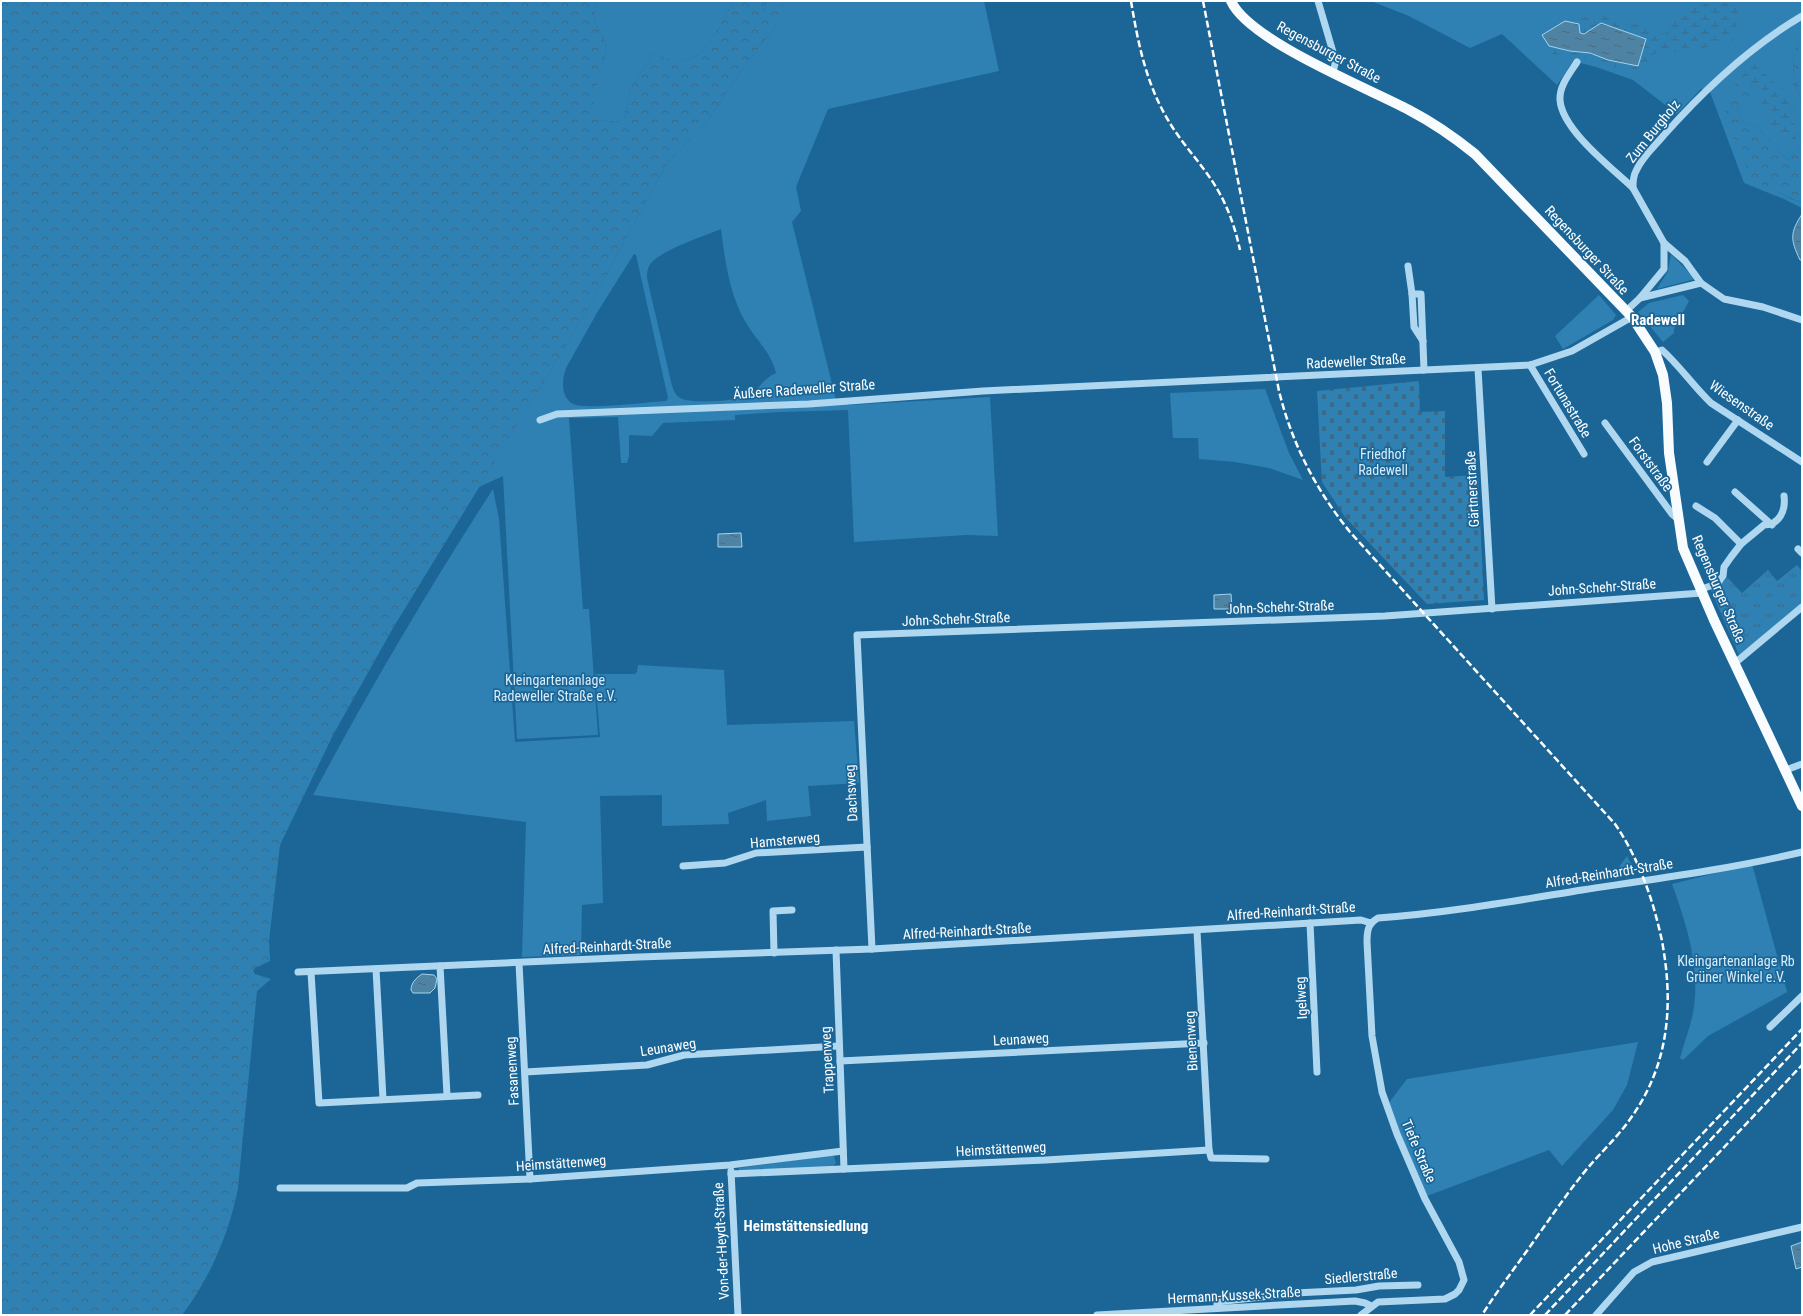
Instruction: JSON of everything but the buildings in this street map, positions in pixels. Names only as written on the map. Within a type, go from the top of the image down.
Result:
[{"type":"main road","name":"Regensburger Straße","points":[[1231,1],[1243,18],[1288,49],[1421,117],[1458,140],[1474,154],[1629,314],[1655,352],[1663,376],[1667,403],[1669,453],[1678,519],[1684,548],[1701,591],[1802,806]]},
{"type":"street","points":[[1318,1],[1335,58],[1333,72]]},
{"type":"street","name":"Zum Burgholz","points":[[1633,188],[1633,178],[1636,170],[1646,156],[1689,107],[1720,78],[1769,38],[1802,16]]},
{"type":"street","points":[[1577,62],[1563,83],[1560,99],[1562,114],[1578,137],[1633,188],[1664,243],[1685,261],[1701,283],[1724,299],[1763,307],[1802,320]]},
{"type":"street","points":[[1640,298],[1664,269],[1664,243]]},
{"type":"street","points":[[1408,266],[1412,294],[1421,294],[1424,370]]},
{"type":"street","points":[[1640,298],[1701,283]]},
{"type":"street","name":"Radeweller Straße","points":[[1070,387],[1424,370],[1478,369],[1530,365],[1572,351],[1629,314],[1640,298]]},
{"type":"street","name":"Wiesenstraße","points":[[1655,352],[1662,350],[1673,360],[1699,392],[1711,402],[1802,462]]},
{"type":"street","name":"Fortunastraße","points":[[1530,365],[1584,454]]},
{"type":"street","name":"Gärtnerstraße","points":[[1478,369],[1492,608]]},
{"type":"street","name":"Äußere Radeweller Straße","points":[[540,420],[557,414],[809,404],[838,400],[959,392],[1070,387]]},
{"type":"street","points":[[1707,462],[1738,420]]},
{"type":"street","name":"Forststraße","points":[[1605,422],[1672,514],[1678,519]]},
{"type":"street","points":[[1735,492],[1772,525],[1778,521],[1785,504],[1784,496]]},
{"type":"street","points":[[1696,506],[1715,518],[1741,544]]},
{"type":"street","name":"John-Schehr-Straße","points":[[857,635],[1385,616],[1701,591],[1717,584],[1722,576],[1724,567],[1741,544],[1764,525],[1772,525]]},
{"type":"street","points":[[1735,663],[1802,608]]},
{"type":"street","name":"Dachsweg","points":[[857,635],[872,949]]},
{"type":"street","points":[[1786,770],[1802,764]]},
{"type":"street","name":"Hamsterweg","points":[[683,866],[725,863],[756,853],[867,847]]},
{"type":"street","name":"Alfred-Reinhardt-Straße","points":[[298,972],[652,956],[872,949],[1198,931],[1361,920],[1371,923],[1378,918],[1443,912],[1711,870],[1764,861],[1802,852]]},
{"type":"street","points":[[774,953],[773,911],[792,910]]},
{"type":"street","name":"Igelweg","points":[[1310,923],[1317,1072]]},
{"type":"street","name":"Tiefe Straße","points":[[1370,1306],[1378,1302],[1386,1301],[1445,1299],[1455,1294],[1459,1290],[1464,1280],[1459,1262],[1425,1199],[1397,1134],[1382,1092],[1372,1036],[1367,942],[1368,926],[1371,923]]},
{"type":"street","name":"Bienenweg","points":[[1198,931],[1209,1150]]},
{"type":"street","name":"Trappenweg","points":[[836,950],[844,1169]]},
{"type":"street","name":"Fasanenweg","points":[[520,963],[530,1179]]},
{"type":"street","points":[[440,966],[447,1095]]},
{"type":"street","points":[[376,969],[383,1099]]},
{"type":"street","points":[[311,972],[319,1103],[447,1095],[478,1095]]},
{"type":"street","points":[[1770,1028],[1802,996]]},
{"type":"street","name":"Leunaweg","points":[[840,1061],[1204,1042]]},
{"type":"street","name":"Leunaweg","points":[[525,1072],[648,1065],[684,1055],[839,1046]]},
{"type":"street","points":[[1209,1150],[1211,1158],[1266,1159]]},
{"type":"street","name":"Heimstättenweg","points":[[731,1174],[1209,1150]]},
{"type":"street","name":"Heimstättenweg","points":[[280,1188],[407,1188],[417,1183],[530,1179],[730,1165],[843,1151]]},
{"type":"street","name":"Von-der-Heydt-Straße","points":[[730,1165],[738,1315]]},
{"type":"street","name":"Hohe Straße","points":[[1596,1315],[1634,1272],[1652,1262],[1802,1227]]},
{"type":"street","name":"Siedlerstraße","points":[[1217,1308],[1217,1302],[1225,1301],[1296,1293],[1356,1290],[1379,1286],[1418,1285]]},
{"type":"street","name":"Hermann-Kussek-Straße","points":[[1097,1315],[1217,1308],[1231,1311],[1355,1301],[1365,1303],[1370,1306]]},
{"type":"street","points":[[1361,1315],[1370,1306]]},
{"type":"green space","points":[[1,1],[597,1],[594,18],[595,24],[603,38],[606,50],[594,100],[594,108],[597,120],[616,122],[624,119],[631,88],[653,54],[668,59],[690,59],[701,53],[719,28],[734,1],[767,1],[763,13],[776,2],[780,2],[785,7],[781,19],[747,62],[708,120],[669,161],[585,314],[393,628],[333,735],[280,845],[269,941],[270,961],[255,968],[253,971],[255,974],[271,979],[257,991],[238,1188],[224,1239],[210,1271],[182,1315],[1,1315]]},
{"type":"green space","points":[[597,1],[734,1],[719,28],[701,53],[690,59],[668,59],[653,54],[631,88],[624,119],[616,122],[596,120],[593,108],[594,93],[606,50],[603,38],[595,24],[594,18]]},
{"type":"green space","name":"Kleingartenanlage Radeweller Straße e.V.","points":[[767,1],[984,1],[999,71],[828,109],[796,187],[801,211],[792,222],[836,400],[847,400],[848,405],[990,397],[998,536],[966,535],[854,542],[848,410],[735,415],[735,420],[663,423],[652,436],[629,435],[629,456],[627,463],[621,463],[618,417],[569,418],[583,609],[589,609],[598,735],[517,739],[503,476],[479,487],[585,314],[669,161],[708,120],[747,62],[781,19],[776,2],[763,14]],"holes":[[[721,229],[726,264],[735,299],[749,328],[767,352],[774,365],[776,373],[771,375],[754,392],[745,397],[731,400],[712,401],[685,400],[677,396],[672,386],[647,278],[648,270],[651,263],[664,253]],[[634,254],[636,255],[668,398],[666,401],[618,405],[580,406],[573,404],[566,397],[563,388],[566,368],[598,311]]]},
{"type":"green space","points":[[1371,1],[1802,1],[1802,43],[1794,51],[1793,83],[1802,101],[1802,145],[1788,160],[1778,151],[1761,130],[1744,123],[1736,109],[1753,97],[1731,89],[1741,153],[1752,179],[1794,200],[1802,202],[1802,208],[1744,183],[1710,92],[1701,89],[1677,114],[1633,80],[1596,67],[1573,61],[1557,85],[1502,34],[1470,48],[1409,16]]},
{"type":"green space","points":[[1707,1],[1738,1],[1738,11],[1733,42],[1693,50],[1654,54],[1640,70],[1612,67],[1580,57],[1551,54],[1554,47],[1570,51],[1590,53],[1608,60],[1638,66],[1646,39],[1584,34],[1580,33],[1579,24],[1565,21],[1596,14],[1640,25],[1665,34],[1677,13],[1705,4]]},
{"type":"green space","points":[[1802,43],[1802,101],[1793,83],[1794,51]]},
{"type":"green space","points":[[1751,61],[1792,98],[1796,140],[1791,147],[1772,127],[1760,99],[1745,74],[1745,65]]},
{"type":"green space","points":[[1745,72],[1757,75],[1754,97],[1736,109],[1744,123],[1761,130],[1778,151],[1788,160],[1802,145],[1802,202],[1752,180],[1729,128],[1724,108],[1731,89]]},
{"type":"green space","points":[[1671,254],[1695,279],[1657,289],[1668,271]]},
{"type":"green space","points":[[1599,295],[1616,315],[1613,320],[1563,349],[1555,336]]},
{"type":"green space","points":[[1683,295],[1689,301],[1674,329],[1674,333],[1663,342],[1638,312],[1649,303]]},
{"type":"green space","name":"Friedhof Radewell","points":[[1419,381],[1420,412],[1445,411],[1445,477],[1478,475],[1484,600],[1427,604],[1345,517],[1322,482],[1317,391]]},
{"type":"green space","points":[[1265,389],[1289,453],[1303,480],[1269,468],[1235,462],[1199,459],[1198,438],[1173,438],[1170,393]]},
{"type":"green space","points":[[493,489],[499,519],[515,742],[600,737],[595,674],[635,674],[637,672],[638,665],[724,670],[727,725],[854,721],[859,783],[808,786],[811,816],[767,821],[766,800],[728,813],[729,824],[662,826],[662,795],[600,796],[603,903],[582,905],[581,955],[522,957],[526,822],[313,795],[400,640]]},
{"type":"green space","points":[[1797,565],[1802,571],[1802,604],[1739,655],[1711,590],[1728,578],[1742,593],[1768,570],[1777,581]]},
{"type":"green space","points":[[1627,856],[1636,874],[1624,876],[1622,873],[1614,874]]},
{"type":"green space","name":"Kleingartenanlage Rb Grüner Winkel e.V.","points":[[1752,864],[1787,992],[1708,1036],[1683,1060],[1680,1058],[1693,1013],[1695,997],[1694,964],[1683,916],[1672,884]]},
{"type":"green space","points":[[1638,1042],[1627,1085],[1613,1110],[1562,1166],[1549,1150],[1427,1196],[1388,1104],[1407,1079]]},
{"type":"green space","points":[[829,1155],[834,1156],[836,1163],[832,1167],[739,1171],[739,1168]]},
{"type":"water","points":[[1565,21],[1579,24],[1580,33],[1584,34],[1601,23],[1646,39],[1638,66],[1608,60],[1590,53],[1570,51],[1549,46],[1542,35]]},
{"type":"water","points":[[1802,214],[1802,260],[1800,260],[1794,247],[1793,231]]},
{"type":"water","points":[[741,533],[742,547],[718,547],[718,534]]},
{"type":"water","points":[[1231,594],[1232,609],[1214,609],[1214,595]]},
{"type":"water","points":[[422,974],[434,975],[437,979],[435,988],[430,993],[413,993],[411,987],[416,979]]},
{"type":"water","points":[[1802,1242],[1802,1267],[1796,1269],[1791,1246]]},
{"type":"railway","points":[[1131,1],[1140,47],[1148,77],[1160,106],[1179,137],[1210,179],[1224,202],[1231,217],[1240,250]]},
{"type":"railway","points":[[1203,1],[1279,391],[1284,411],[1298,448],[1326,500],[1350,532],[1615,824],[1624,837],[1638,865],[1650,895],[1662,941],[1668,989],[1665,1035],[1660,1058],[1642,1101],[1617,1136],[1570,1190],[1482,1315]]},
{"type":"railway","points":[[1530,1315],[1802,1029]]},
{"type":"railway","points":[[1545,1315],[1802,1043]]},
{"type":"railway","points":[[1565,1315],[1802,1065]]},
{"type":"district","name":"Radewell","points":[[1658,320]]},
{"type":"district","name":"Heimstättensiedlung","points":[[806,1226]]}]
